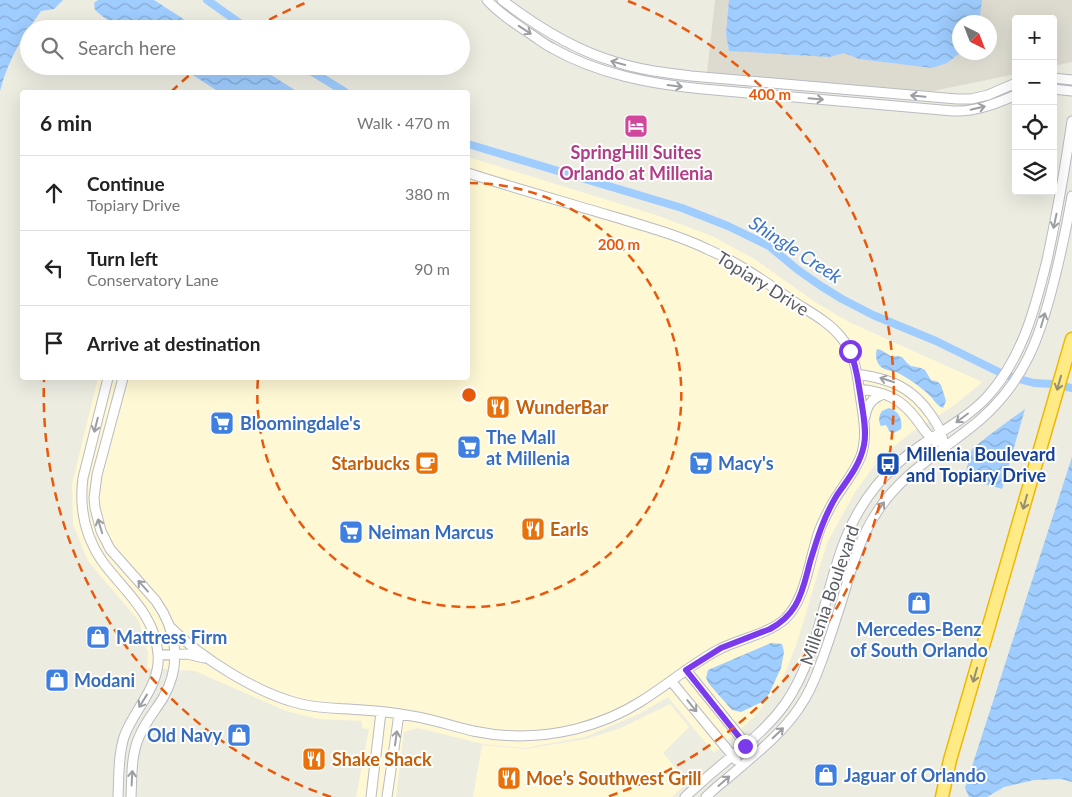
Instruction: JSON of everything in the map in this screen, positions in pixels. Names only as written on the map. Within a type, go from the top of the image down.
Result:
[{"type":"highway","points":[[942,797],[950,760],[1072,339]]},
{"type":"street","points":[[487,0],[496,10],[512,22],[551,47],[578,61],[644,82],[670,86],[953,111],[974,110],[1012,97]]},
{"type":"street","points":[[502,0],[550,33],[582,48],[616,63],[658,72],[957,100],[988,95],[1012,85]]},
{"type":"street","points":[[1057,78],[1072,80]]},
{"type":"street","points":[[1057,89],[1072,91]]},
{"type":"street","name":"Millenia Boulevard","points":[[685,797],[766,727],[793,692],[804,670],[817,633],[842,546],[859,511],[874,489],[911,452],[942,433],[980,404],[997,385],[1013,360],[1027,332],[1043,276],[1059,200],[1072,121]]},
{"type":"street","name":"Topiary Drive","points":[[216,663],[257,687],[299,704],[416,716],[474,731],[499,735],[550,734],[589,725],[639,703],[721,648],[778,625],[794,608],[801,592],[820,528],[837,495],[849,480],[861,456],[865,436],[855,363],[844,340],[828,324],[770,284],[729,259],[691,242],[671,234],[470,174]]},
{"type":"street","name":"Millenia Boulevard","points":[[706,797],[782,730],[800,708],[814,682],[841,605],[857,551],[864,533],[874,516],[906,477],[981,419],[996,404],[1009,390],[1025,365],[1038,338],[1049,300],[1072,196]]},
{"type":"street","points":[[857,374],[887,380],[907,390],[921,402],[942,433],[944,447]]},
{"type":"street","points":[[108,380],[83,478],[81,490],[82,513],[95,550],[145,614],[152,627],[158,655],[153,683],[123,739],[118,797]]},
{"type":"street","points":[[122,380],[97,475],[94,498],[95,508],[101,531],[110,549],[162,609],[170,626],[175,644],[174,670],[167,690],[144,726],[134,751],[131,797]]},
{"type":"street","points":[[859,389],[875,391],[898,400],[911,412],[931,439],[944,447]]},
{"type":"street","name":"Topiary Drive","points":[[864,424],[868,407],[872,401],[884,394]]},
{"type":"street","points":[[170,626],[194,648],[216,663]]},
{"type":"street","points":[[158,655],[195,656],[216,663]]},
{"type":"street","points":[[686,670],[753,756]]},
{"type":"street","points":[[671,680],[742,766]]},
{"type":"street","points":[[371,797],[382,712]]},
{"type":"street","points":[[387,797],[399,714]]},
{"type":"shaded area","points":[[715,0],[1072,0],[1072,62],[1057,65],[1057,15],[1012,15],[1012,75],[928,92],[707,73]]},
{"type":"shaded area","name":"The Mall at Millenia","points":[[470,158],[656,215],[712,236],[756,260],[815,302],[849,322],[982,382],[952,407],[912,432],[881,457],[855,492],[827,543],[796,646],[780,685],[755,716],[714,753],[668,697],[639,714],[585,737],[525,748],[483,744],[418,728],[404,732],[396,797],[356,797],[369,729],[362,728],[362,721],[318,719],[286,711],[195,671],[147,668],[148,653],[139,621],[88,561],[73,524],[72,484],[98,380],[470,380]]},
{"type":"shaded area","points":[[670,704],[689,727],[663,753],[688,782],[672,797],[473,797],[482,745],[525,749],[586,739],[621,728]]},
{"type":"water","points":[[0,0],[63,0],[54,9],[41,11],[35,20],[20,20],[20,43],[11,59],[0,91]]},
{"type":"water","points":[[98,0],[154,0],[185,20],[108,20],[95,10],[94,3]]},
{"type":"water","points":[[729,0],[982,0],[980,15],[952,15],[952,59],[932,68],[859,59],[844,53],[829,57],[729,51],[726,34]]},
{"type":"water","points":[[193,75],[271,75],[295,90],[216,90]]},
{"type":"water","points":[[877,349],[892,357],[902,357],[911,366],[925,370],[931,380],[941,385],[946,401],[943,408],[910,380],[896,372],[881,367],[876,359]]},
{"type":"water","points":[[889,408],[897,413],[901,422],[901,429],[894,433],[890,432],[886,425],[881,426],[879,422],[882,411]]},
{"type":"water","points":[[1025,409],[1002,489],[970,480],[966,471],[972,449]]},
{"type":"water","points":[[1072,457],[1072,782],[1061,779],[1034,780],[1004,787],[987,797],[969,797],[965,788]]},
{"type":"water","points":[[771,643],[782,644],[784,652],[781,668],[769,694],[762,702],[741,712],[732,710],[709,684],[706,678],[708,670]]},
{"type":"waterway","name":"Shingle Creek","points":[[207,0],[235,20]]},
{"type":"waterway","name":"Shingle Creek","points":[[318,75],[342,90]]},
{"type":"waterway","name":"Shingle Creek","points":[[470,145],[682,208],[728,226],[769,246],[821,286],[873,315],[936,341],[1005,375],[1034,383],[1072,388]]},
{"type":"place","name":"SpringHill Suites Orlando at Millenia","points":[[636,126]]},
{"type":"place","name":"WunderBar","points":[[498,407]]},
{"type":"place","name":"Bloomingdale's","points":[[222,423]]},
{"type":"place","name":"The Mall at Millenia","points":[[469,447]]},
{"type":"place","name":"Starbucks","points":[[427,463]]},
{"type":"place","name":"Macy's","points":[[701,463]]},
{"type":"place","name":"Millenia Boulevard and Topiary Drive","points":[[888,464]]},
{"type":"place","name":"Earls","points":[[533,529]]},
{"type":"place","name":"Neiman Marcus","points":[[351,532]]},
{"type":"place","name":"Mercedes-Benz of South Orlando","points":[[919,603]]},
{"type":"place","name":"Mattress Firm","points":[[98,637]]},
{"type":"place","name":"Modani","points":[[57,680]]},
{"type":"place","name":"Old Navy","points":[[239,735]]},
{"type":"place","name":"Shake Shack","points":[[314,759]]},
{"type":"place","name":"Jaguar of Orlando","points":[[826,775]]},
{"type":"place","name":"Moe’s Southwest Grill","points":[[509,778]]},
{"type":"route","points":[[745,746],[686,670],[721,648],[778,625],[794,608],[801,592],[820,528],[837,495],[857,466],[864,446],[864,424],[857,374],[850,351]]}]
